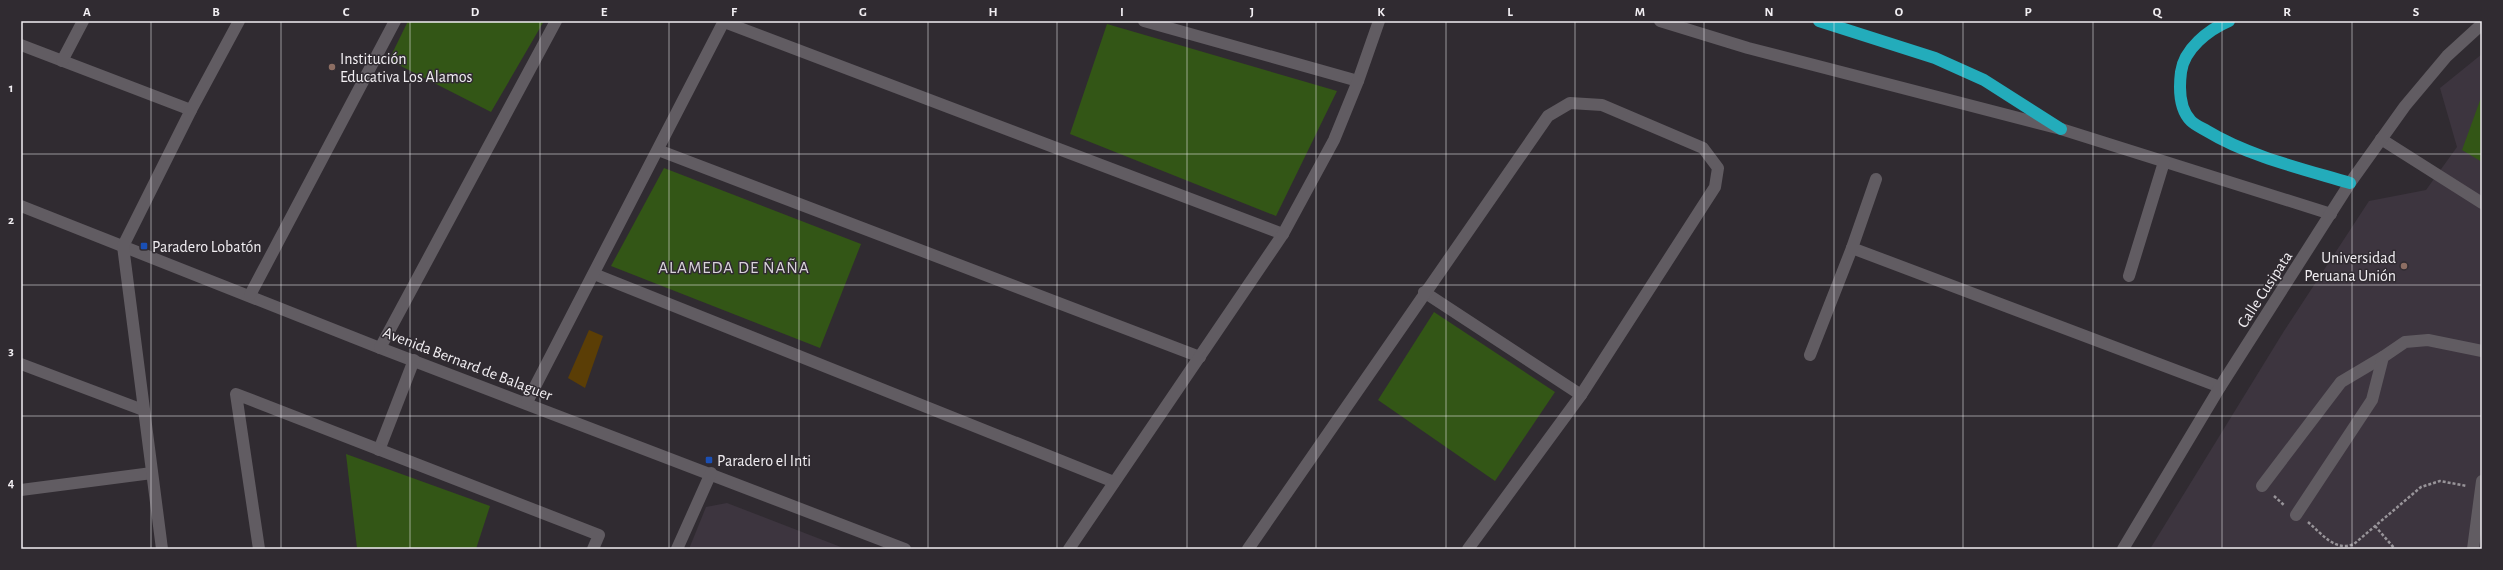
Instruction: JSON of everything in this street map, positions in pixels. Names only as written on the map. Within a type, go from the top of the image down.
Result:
[{"type":"highway","points":[[1819,21],[1935,58],[1984,80],[2061,129]]},
{"type":"highway","points":[[2229,21],[2220,25],[2194,45],[2182,65],[2180,86],[2182,104],[2191,121],[2219,138],[2285,163],[2350,183]]},
{"type":"street","points":[[62,61],[83,21]]},
{"type":"street","points":[[162,549],[123,246],[191,110],[239,21]]},
{"type":"street","points":[[250,295],[395,21]]},
{"type":"street","points":[[380,348],[556,21]]},
{"type":"street","points":[[528,402],[724,21],[1283,234]]},
{"type":"street","points":[[1144,21],[1358,81]]},
{"type":"street","points":[[1069,549],[1283,234],[1334,140],[1358,81],[1379,21]]},
{"type":"street","points":[[1660,21],[1748,48],[2061,129],[2331,214]]},
{"type":"street","name":"Calle Cusipata","points":[[2123,549],[2220,387],[2350,183],[2381,139],[2446,56],[2482,24]]},
{"type":"street","points":[[21,45],[191,110]]},
{"type":"street","points":[[1248,549],[1424,292],[1548,116],[1570,103],[1602,105],[1703,148],[1718,168],[1715,187],[1581,395],[1468,549]]},
{"type":"street","points":[[2381,139],[2482,203]]},
{"type":"street","points":[[658,150],[1200,357]]},
{"type":"street","points":[[2129,276],[2164,162]]},
{"type":"street","points":[[1810,355],[1852,248],[1876,179]]},
{"type":"street","name":"Avenida Bernard de Balaguer","points":[[21,206],[250,295],[380,348],[528,402],[905,549]]},
{"type":"street","points":[[1852,248],[2220,387]]},
{"type":"street","points":[[594,274],[1114,482]]},
{"type":"street","points":[[1424,292],[1581,395]]},
{"type":"street","points":[[2262,486],[2341,382],[2384,357],[2406,342],[2428,340],[2482,351]]},
{"type":"street","points":[[2296,515],[2372,400],[2384,357]]},
{"type":"street","points":[[379,450],[414,360]]},
{"type":"street","points":[[21,364],[143,410]]},
{"type":"street","points":[[259,549],[236,394],[599,535],[593,549]]},
{"type":"street","points":[[21,490],[152,473]]},
{"type":"street","points":[[677,549],[711,473]]},
{"type":"street","points":[[2473,549],[2482,485]]},
{"type":"path","points":[[2262,486],[2296,515],[2300,515],[2333,544],[2346,548],[2354,544],[2421,487],[2432,482],[2440,481],[2482,485]]},
{"type":"path","points":[[2375,526],[2395,549]]},
{"type":"shaded area","name":"Universidad Peruana Unión","points":[[2482,54],[2482,549],[2150,549],[2284,331],[2369,201],[2426,190],[2457,147],[2440,88]]},
{"type":"shaded area","points":[[727,503],[846,549],[689,549],[706,507]]},
{"type":"green space","points":[[408,21],[544,21],[491,112],[389,60]]},
{"type":"green space","points":[[1107,24],[1337,91],[1276,216],[1070,134]]},
{"type":"green space","points":[[2482,95],[2482,162],[2462,150]]},
{"type":"green space","points":[[664,168],[861,244],[820,348],[611,266]]},
{"type":"green space","points":[[1434,312],[1555,392],[1495,481],[1378,400]]},
{"type":"green space","points":[[346,454],[490,506],[476,549],[357,548]]},
{"type":"building","points":[[589,330],[603,336],[585,388],[568,378]]},
{"type":"place","name":"Institución Educativa Los Alamos","points":[[332,67]]},
{"type":"place","name":"Paradero Lobatón","points":[[144,246]]},
{"type":"place","name":"Universidad Peruana Unión","points":[[2404,266]]},
{"type":"place","name":"Paradero el Inti","points":[[709,460]]},
{"type":"district","name":"ALAMEDA DE ÑAÑA","points":[[734,267]]}]
